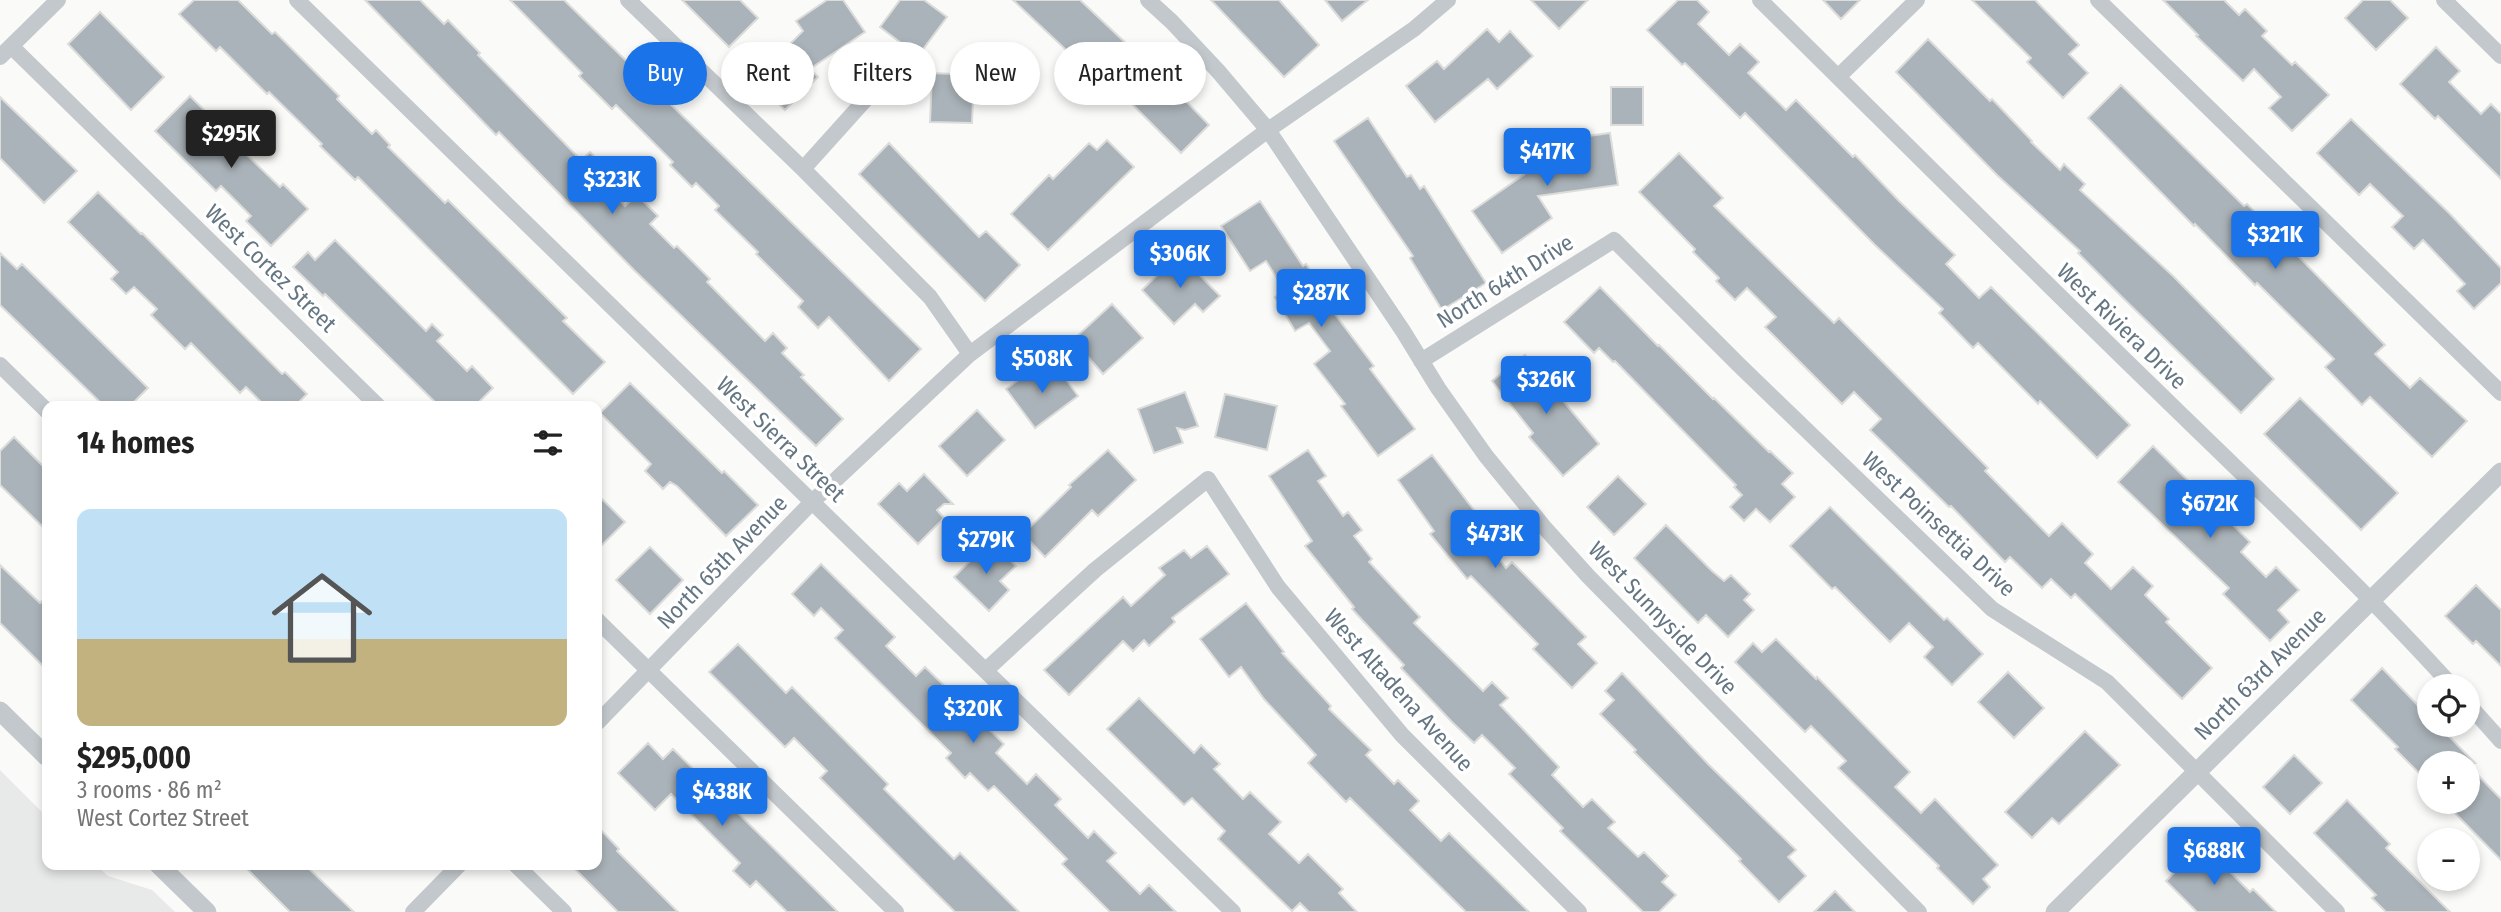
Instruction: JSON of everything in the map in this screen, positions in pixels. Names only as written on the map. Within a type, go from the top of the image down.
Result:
[{"type":"street","points":[[6,51],[58,0]]},
{"type":"street","name":"West Sierra Street","points":[[297,0],[1233,912]]},
{"type":"street","points":[[628,0],[803,169],[930,297],[970,354]]},
{"type":"street","name":"West Sunnyside Drive","points":[[1148,0],[1218,71],[1268,130],[1486,456],[1544,527],[1588,576],[1919,912]]},
{"type":"street","name":"North 65th Avenue","points":[[602,718],[813,501],[970,354],[1268,130],[1414,29],[1448,0]]},
{"type":"street","name":"West Riviera Drive","points":[[1760,0],[1919,159],[2371,599],[2441,674]]},
{"type":"street","points":[[1838,77],[1917,0]]},
{"type":"street","points":[[2098,0],[2501,393]]},
{"type":"street","points":[[2444,0],[2501,56]]},
{"type":"street","name":"West Cortez Street","points":[[6,51],[373,401]]},
{"type":"street","points":[[803,169],[861,105]]},
{"type":"street","name":"North 64th Drive","points":[[1420,361],[1614,240]]},
{"type":"street","name":"West Poinsettia Drive","points":[[1614,240],[1738,364],[1992,609],[2107,682],[2337,912]]},
{"type":"street","points":[[0,365],[42,406]]},
{"type":"street","name":"North 63rd Avenue","points":[[2056,912],[2501,472]]},
{"type":"street","name":"West Altadena Avenue","points":[[986,670],[1095,570],[1208,479],[1278,587],[1402,735],[1579,912]]},
{"type":"street","points":[[602,625],[896,912]]},
{"type":"street","points":[[0,711],[42,752]]},
{"type":"street","points":[[2480,717],[2501,741]]},
{"type":"street","points":[[164,870],[206,912]]},
{"type":"street","points":[[413,912],[454,870]]},
{"type":"street","points":[[521,870],[564,912]]},
{"type":"shaded area","points":[[0,770],[42,812],[42,870],[101,870],[108,876],[152,890],[175,912],[0,912]]},
{"type":"building","points":[[194,0],[238,0],[272,34],[275,32],[339,96],[337,99],[372,134],[376,130],[390,145],[388,147],[445,203],[448,200],[567,318],[563,321],[605,362],[573,394],[358,177],[355,180],[269,92],[267,94],[220,47],[216,51],[179,14]]},
{"type":"building","points":[[365,0],[420,0],[444,24],[448,20],[480,53],[478,55],[581,160],[590,152],[602,164],[592,173],[625,206],[637,195],[658,216],[650,224],[710,279],[707,282],[765,341],[773,333],[787,348],[782,353],[804,375],[801,377],[843,419],[816,446],[634,270],[499,132],[496,135]]},
{"type":"building","points":[[510,0],[564,0],[623,58],[623,105],[671,105],[921,349],[889,381],[829,317],[818,328],[798,307],[803,301],[715,210],[719,206],[696,183],[692,187],[670,165],[673,162],[616,105],[612,109],[579,76],[582,73]]},
{"type":"building","points":[[682,0],[740,0],[758,18],[734,42],[724,42]]},
{"type":"building","points":[[827,0],[843,0],[865,32],[850,42],[828,42],[828,57],[814,66],[814,42],[792,42],[803,31],[796,21]]},
{"type":"building","points":[[900,0],[924,0],[947,17],[928,42],[900,42],[880,27]]},
{"type":"building","points":[[1013,0],[1080,0],[1125,42],[1058,42]]},
{"type":"building","points":[[1211,0],[1279,0],[1319,45],[1284,77]]},
{"type":"building","points":[[1325,0],[1368,0],[1342,21]]},
{"type":"building","points":[[1531,0],[1588,0],[1559,29]]},
{"type":"building","points":[[1678,0],[1697,0],[1709,12],[1698,24],[1729,55],[1740,44],[1759,62],[1748,73],[1786,110],[1796,100],[1955,255],[1946,264],[1979,298],[1991,287],[2130,425],[2097,458],[2040,401],[2038,404],[1978,343],[1973,348],[1939,313],[1943,309],[1875,245],[1745,113],[1740,118],[1685,63],[1682,65],[1647,30]]},
{"type":"building","points":[[1823,0],[1860,0],[1841,19]]},
{"type":"building","points":[[1972,0],[2035,0],[2079,45],[2069,54],[2088,73],[2063,98],[2027,62],[2031,58]]},
{"type":"building","points":[[2163,0],[2224,0],[2239,15],[2245,9],[2267,31],[2262,36],[2292,65],[2295,62],[2329,95],[2292,131],[2269,108],[2281,97],[2254,69],[2243,81]]},
{"type":"building","points":[[2363,0],[2390,0],[2408,18],[2376,50],[2345,18]]},
{"type":"building","points":[[100,12],[164,77],[131,110],[68,44]]},
{"type":"building","points":[[1487,29],[1499,42],[1510,31],[1533,56],[1497,89],[1488,79],[1435,122],[1406,86],[1437,61],[1444,69]]},
{"type":"building","points":[[1928,39],[1990,101],[1992,99],[2060,170],[2064,164],[2085,184],[2080,190],[2173,276],[2274,379],[2241,413],[2078,253],[2080,251],[1997,175],[1896,72]]},
{"type":"building","points":[[2436,47],[2460,71],[2449,82],[2481,114],[2491,104],[2501,114],[2501,179],[2438,116],[2435,119],[2400,84]]},
{"type":"building","points":[[936,73],[950,74],[950,105],[973,105],[972,123],[930,122],[931,105],[936,105]]},
{"type":"building","points":[[2121,85],[2244,206],[2247,204],[2385,345],[2375,354],[2410,388],[2420,378],[2467,421],[2432,457],[2370,397],[2362,405],[2325,367],[2334,359],[2195,224],[2194,226],[2088,118]]},
{"type":"building","points":[[1611,87],[1643,87],[1643,125],[1611,125]]},
{"type":"building","points":[[190,96],[280,187],[283,184],[308,209],[271,246],[246,221],[251,216],[221,186],[216,191],[155,131]]},
{"type":"building","points":[[0,97],[77,171],[44,203],[0,158]]},
{"type":"building","points":[[1133,105],[1190,105],[1209,125],[1181,153]]},
{"type":"building","points":[[1368,118],[1407,177],[1411,175],[1420,189],[1424,186],[1486,283],[1442,310],[1410,258],[1413,256],[1334,141]]},
{"type":"building","points":[[2351,119],[2449,213],[2501,268],[2501,283],[2474,309],[2457,291],[2465,284],[2423,240],[2414,249],[2392,227],[2403,216],[2370,184],[2359,195],[2317,153]]},
{"type":"building","points":[[1610,133],[1618,185],[1538,196],[1552,218],[1502,253],[1472,211],[1542,162],[1542,157],[1554,156],[1552,141]]},
{"type":"building","points":[[1107,140],[1134,167],[1048,250],[1011,214],[1049,175],[1053,179],[1089,143],[1097,150]]},
{"type":"building","points":[[889,143],[979,237],[986,231],[1020,265],[985,301],[859,174]]},
{"type":"building","points":[[1679,153],[1723,198],[1714,206],[1834,323],[1839,318],[1988,468],[1985,471],[2049,536],[2062,523],[2093,554],[2085,563],[2111,589],[2133,567],[2153,586],[2145,595],[2169,619],[2166,622],[2212,668],[2182,699],[2075,594],[2071,598],[2051,579],[2042,588],[2010,557],[2005,562],[1951,506],[1870,430],[1881,419],[1854,392],[1842,404],[1765,327],[1776,317],[1747,288],[1735,300],[1716,281],[1719,278],[1693,252],[1695,249],[1639,192]]},
{"type":"building","points":[[98,192],[282,374],[285,372],[307,394],[300,401],[260,401],[246,387],[240,393],[191,343],[185,349],[151,315],[157,309],[134,287],[126,294],[111,279],[118,272],[68,222]]},
{"type":"building","points":[[1260,201],[1303,266],[1306,264],[1333,308],[1331,309],[1374,366],[1370,369],[1415,429],[1378,456],[1341,406],[1345,404],[1314,364],[1330,351],[1309,323],[1295,331],[1275,297],[1285,291],[1266,261],[1250,271],[1221,226]]},
{"type":"building","points":[[335,240],[426,331],[432,324],[443,335],[437,341],[467,371],[472,366],[493,388],[480,401],[434,401],[325,294],[323,296],[293,267],[308,252],[315,260]]},
{"type":"building","points":[[0,253],[17,269],[22,264],[148,388],[135,401],[99,401],[0,305]]},
{"type":"building","points":[[1179,254],[1220,296],[1203,312],[1195,304],[1174,324],[1142,290]]},
{"type":"building","points":[[1600,287],[1658,346],[1793,473],[1782,484],[1795,497],[1770,522],[1756,509],[1744,521],[1730,507],[1742,495],[1734,487],[1736,485],[1615,361],[1599,348],[1594,353],[1564,322]]},
{"type":"building","points":[[1112,304],[1143,338],[1103,374],[1083,351],[1073,360],[1063,349]]},
{"type":"building","points":[[1525,355],[1599,444],[1563,476],[1529,437],[1533,433],[1492,381]]},
{"type":"building","points":[[1056,366],[1078,396],[1035,428],[1006,389],[1032,370],[1038,379]]},
{"type":"building","points":[[630,383],[758,505],[726,536],[677,486],[670,482],[663,489],[645,471],[651,464],[602,415],[602,411]]},
{"type":"building","points":[[1185,392],[1198,426],[1185,430],[1177,428],[1183,443],[1154,453],[1138,409]]},
{"type":"building","points":[[1225,394],[1277,406],[1267,450],[1215,437]]},
{"type":"building","points":[[2300,398],[2398,493],[2361,530],[2264,434]]},
{"type":"building","points":[[977,410],[1005,440],[967,476],[939,446]]},
{"type":"building","points":[[14,437],[42,465],[42,526],[0,485],[0,451]]},
{"type":"building","points":[[2153,446],[2250,542],[2241,552],[2266,577],[2276,567],[2299,590],[2278,610],[2289,622],[2270,641],[2223,594],[2229,588],[2118,482]]},
{"type":"building","points":[[1108,450],[1136,480],[1098,516],[1092,510],[1045,557],[1023,534],[1071,487],[1069,485]]},
{"type":"building","points":[[1308,450],[1326,476],[1318,481],[1343,516],[1348,512],[1362,530],[1354,536],[1372,559],[1369,562],[1420,617],[1414,623],[1483,691],[1492,682],[1508,698],[1500,705],[1559,767],[1552,775],[1583,807],[1592,799],[1615,822],[1608,828],[1638,857],[1644,852],[1668,876],[1662,882],[1676,895],[1659,912],[1643,912],[1560,831],[1563,828],[1509,774],[1515,768],[1482,735],[1474,743],[1452,722],[1401,668],[1404,665],[1352,609],[1354,607],[1305,546],[1312,541],[1269,476]]},
{"type":"building","points":[[1432,455],[1492,534],[1485,541],[1506,568],[1512,562],[1586,637],[1578,644],[1597,663],[1572,688],[1533,649],[1538,644],[1471,576],[1467,579],[1430,534],[1434,531],[1398,480]]},
{"type":"building","points":[[924,474],[953,504],[944,504],[937,510],[944,518],[918,544],[878,504],[899,483],[907,491]]},
{"type":"building","points":[[1618,476],[1646,504],[1614,535],[1587,507]]},
{"type":"building","points":[[602,499],[625,522],[602,545]]},
{"type":"building","points":[[1830,507],[1944,620],[1947,618],[1983,654],[1952,685],[1924,657],[1933,647],[1909,623],[1890,642],[1790,546]]},
{"type":"building","points":[[1666,525],[1724,581],[1731,575],[1750,594],[1744,600],[1754,610],[1728,637],[1706,615],[1698,623],[1634,558]]},
{"type":"building","points":[[990,541],[1016,566],[1000,581],[1009,590],[989,611],[954,577]]},
{"type":"building","points":[[1207,546],[1229,574],[1172,618],[1175,622],[1149,646],[1144,640],[1133,651],[1123,641],[1069,695],[1044,670],[1123,597],[1131,606],[1165,575],[1159,568],[1184,550],[1191,558]]},
{"type":"building","points":[[650,547],[683,580],[650,614],[616,580]]},
{"type":"building","points":[[821,564],[895,637],[886,646],[916,676],[925,667],[1004,744],[996,753],[1027,784],[1036,774],[1061,799],[1055,805],[1088,838],[1094,831],[1116,853],[1107,861],[1140,894],[1149,885],[1176,912],[1110,912],[1062,864],[1067,859],[994,786],[988,791],[970,773],[965,778],[946,758],[951,753],[835,638],[843,630],[821,608],[814,616],[792,594]]},
{"type":"building","points":[[0,565],[40,603],[42,601],[42,665],[0,623]]},
{"type":"building","points":[[2476,585],[2501,610],[2501,666],[2476,641],[2473,644],[2445,616]]},
{"type":"building","points":[[1246,603],[1284,652],[1282,653],[1331,706],[1329,709],[1371,750],[1366,755],[1394,784],[1398,780],[1419,801],[1410,810],[1441,841],[1449,833],[1529,912],[1466,912],[1350,798],[1346,802],[1308,763],[1316,755],[1264,699],[1241,667],[1229,677],[1200,639]]},
{"type":"building","points":[[1776,639],[1910,772],[1895,787],[1921,813],[1935,799],[1998,865],[1983,879],[1990,887],[1973,904],[1937,868],[1939,866],[1838,768],[1846,761],[1811,726],[1805,732],[1735,662],[1753,643],[1762,652]]},
{"type":"building","points":[[738,644],[786,693],[792,687],[888,784],[884,789],[954,859],[960,853],[1019,912],[955,912],[820,778],[827,771],[794,738],[785,747],[709,672]]},
{"type":"building","points":[[2382,668],[2417,704],[2417,737],[2450,737],[2463,751],[2417,751],[2417,771],[2395,749],[2398,747],[2351,700]]},
{"type":"building","points":[[2008,672],[2044,708],[2014,738],[1978,702]]},
{"type":"building","points":[[1622,673],[1708,764],[1796,850],[1788,857],[1806,876],[1779,902],[1739,861],[1741,859],[1634,752],[1636,750],[1600,714],[1614,700],[1605,691]]},
{"type":"building","points":[[1139,698],[1194,753],[1201,745],[1220,764],[1214,769],[1243,799],[1250,792],[1281,822],[1269,834],[1299,863],[1308,854],[1343,889],[1339,893],[1357,912],[1309,912],[1300,903],[1292,911],[1218,839],[1225,831],[1192,798],[1184,805],[1107,729]]},
{"type":"building","points":[[2085,731],[2120,765],[2059,824],[2052,818],[2032,838],[2005,812]]},
{"type":"building","points":[[648,743],[663,759],[673,749],[838,912],[787,912],[756,881],[750,887],[733,871],[740,863],[671,794],[655,810],[618,773]]},
{"type":"building","points":[[2294,755],[2322,783],[2290,814],[2263,787]]},
{"type":"building","points":[[2480,777],[2501,799],[2501,860],[2480,839],[2480,828],[2470,828],[2456,814],[2480,814]]},
{"type":"building","points":[[2347,800],[2390,844],[2386,848],[2417,879],[2417,891],[2429,891],[2450,912],[2386,912],[2372,898],[2376,895],[2314,833]]},
{"type":"building","points":[[602,831],[619,849],[617,851],[678,912],[618,912],[576,870],[602,870]]},
{"type":"building","points":[[2202,844],[2250,892],[2253,889],[2276,912],[2197,912],[2166,881]]},
{"type":"building","points":[[248,870],[310,870],[354,912],[290,912]]},
{"type":"building","points":[[1835,891],[1855,912],[1814,912]]}]
